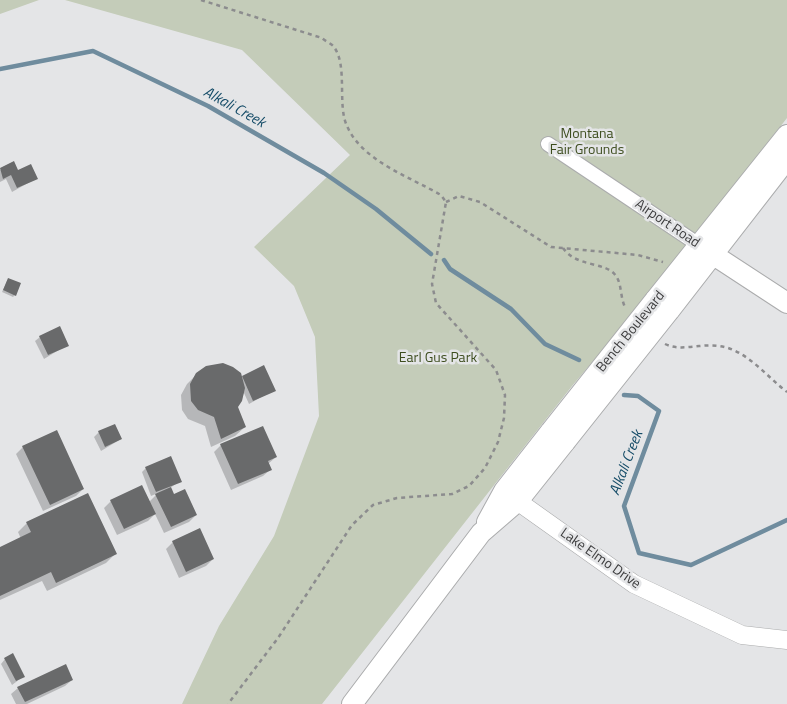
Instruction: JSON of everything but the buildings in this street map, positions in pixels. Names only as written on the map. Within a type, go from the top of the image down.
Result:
[{"type":"main road","name":"Bench Boulevard","points":[[662,306],[675,276],[706,250],[787,135]]},
{"type":"main road","points":[[352,704],[482,533],[706,250],[787,159]]},
{"type":"main road","name":"Airport Road","points":[[706,250],[787,303]]},
{"type":"street","name":"Airport Road","points":[[548,144],[706,250]]},
{"type":"street","name":"Lake Elmo Drive","points":[[511,496],[634,584],[742,635],[787,640]]},
{"type":"path","points":[[201,0],[322,38],[334,47],[339,64],[346,126],[360,146],[372,156],[441,195],[446,202],[432,284],[436,303],[496,370],[505,395],[504,418],[498,442],[485,468],[469,486],[452,494],[397,498],[373,505],[352,525],[278,638],[228,704]]},
{"type":"path","points":[[446,202],[459,196],[480,202],[552,247],[638,255],[664,262],[675,276]]},
{"type":"green space","points":[[0,0],[39,0],[0,14]]},
{"type":"green space","points":[[65,0],[787,0],[787,118],[620,329],[572,386],[322,704],[182,704],[219,626],[274,536],[319,416],[315,337],[294,286],[254,247],[350,155],[242,50]]},
{"type":"waterway","name":"Alkali Creek","points":[[0,69],[93,51],[208,106],[324,173],[376,209],[431,254]]},
{"type":"waterway","name":"Alkali Creek","points":[[444,260],[450,269],[511,309],[545,344],[579,360]]},
{"type":"waterway","name":"Alkali Creek","points":[[624,395],[638,396],[659,411],[624,506],[639,553],[691,565],[787,520]]},
{"type":"park label","name":"Montana Fair Grounds","points":[[587,144]]},
{"type":"park label","name":"Earl Gus Park","points":[[438,359]]}]
